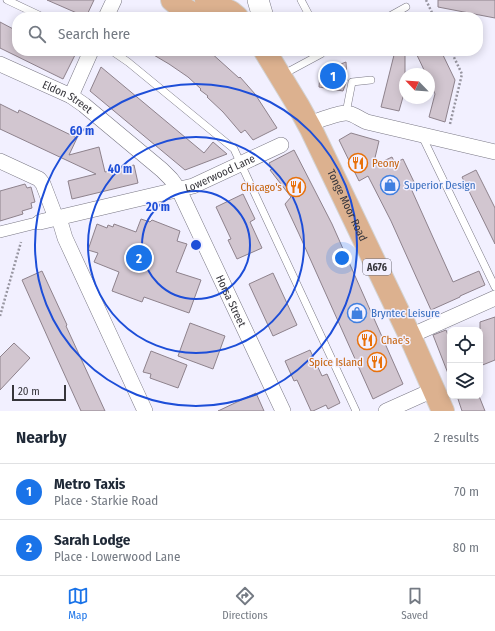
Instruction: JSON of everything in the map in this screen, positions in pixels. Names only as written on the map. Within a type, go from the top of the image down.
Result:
[{"type":"main road","points":[[172,0],[190,12]]},
{"type":"main road","points":[[206,0],[229,11]]},
{"type":"main road","points":[[258,0],[262,12]]},
{"type":"main road","name":"Tonge Moor Road","points":[[262,56],[273,61],[308,124],[410,336],[443,411]]},
{"type":"street","points":[[108,12],[114,0]]},
{"type":"street","points":[[71,96],[89,56]]},
{"type":"street","name":"Eldon Street","points":[[0,64],[71,96],[84,105],[162,170],[179,190]]},
{"type":"street","points":[[308,124],[346,113],[367,122],[495,152]]},
{"type":"street","name":"Lowerwood Lane","points":[[40,222],[193,186],[281,145]]},
{"type":"street","points":[[0,161],[39,179],[43,184],[58,218],[64,238],[145,411]]},
{"type":"street","name":"Horsa Street","points":[[179,190],[283,411]]},
{"type":"street","points":[[0,232],[40,222]]},
{"type":"street","points":[[410,336],[495,298]]},
{"type":"street","points":[[386,411],[433,390]]},
{"type":"lane","points":[[7,0],[32,12]]},
{"type":"lane","points":[[301,0],[307,12]]},
{"type":"lane","points":[[398,12],[406,8]]},
{"type":"lane","points":[[119,56],[234,149],[356,411]]},
{"type":"lane","points":[[273,61],[307,56]]},
{"type":"lane","points":[[346,113],[352,82],[371,80]]},
{"type":"lane","points":[[421,134],[495,287]]},
{"type":"path","points":[[426,0],[432,12]]},
{"type":"path","points":[[446,140],[462,74],[453,56]]},
{"type":"path","points":[[0,316],[26,226]]},
{"type":"building","points":[[47,0],[94,0],[88,12],[75,12]]},
{"type":"building","points":[[438,0],[495,0],[495,18],[483,16],[483,12],[464,12],[438,7]]},
{"type":"building","points":[[0,22],[12,28],[12,54],[0,48]]},
{"type":"building","points":[[16,56],[74,56],[63,79]]},
{"type":"building","points":[[155,56],[215,56],[239,78],[240,77],[255,94],[277,128],[253,140],[245,130],[241,133],[223,112],[207,97],[208,96],[200,90],[201,89],[188,77]]},
{"type":"building","points":[[394,56],[405,56],[405,68],[399,68],[399,104],[401,104],[399,111],[381,107]]},
{"type":"building","points":[[417,56],[443,56],[455,80],[445,122],[429,117],[432,104],[435,104],[435,68],[423,68]]},
{"type":"building","points":[[346,62],[347,80],[343,91],[319,87],[320,72]]},
{"type":"building","points":[[101,67],[204,153],[213,142],[227,154],[185,170],[90,91]]},
{"type":"building","points":[[0,104],[18,113],[19,110],[77,138],[69,155],[99,147],[105,172],[134,165],[138,183],[72,199],[68,181],[96,174],[0,129]]},
{"type":"building","points":[[351,133],[379,141],[373,166],[392,157],[395,163],[403,159],[414,182],[409,184],[453,282],[479,271],[485,285],[431,310],[391,221],[368,176],[359,181],[339,140]]},
{"type":"building","points":[[294,150],[332,224],[403,384],[373,399],[285,204],[291,197],[270,170],[272,169],[269,163]]},
{"type":"building","points":[[476,170],[495,208],[495,244],[462,177]]},
{"type":"building","points":[[25,184],[27,188],[31,187],[35,202],[31,203],[32,208],[22,211],[23,214],[0,221],[0,191]]},
{"type":"building","points":[[243,194],[255,219],[250,222],[262,248],[237,259],[228,240],[231,239],[216,207]]},
{"type":"building","points":[[141,219],[150,222],[152,220],[180,231],[177,241],[187,244],[176,272],[201,280],[189,313],[144,297],[142,302],[112,291],[119,272],[94,262],[98,253],[88,250],[97,224],[107,228],[108,225],[113,227],[114,224],[136,232]]},
{"type":"building","points":[[42,271],[105,411],[81,411],[52,347],[22,280]]},
{"type":"building","points":[[273,273],[297,325],[273,336],[249,284]]},
{"type":"building","points":[[495,317],[495,360],[483,365],[483,327],[480,327],[480,322]]},
{"type":"building","points":[[190,323],[225,336],[213,369],[178,356]]},
{"type":"building","points":[[446,330],[447,332],[447,371],[433,335]]},
{"type":"building","points":[[14,343],[30,358],[0,390],[0,357]]},
{"type":"building","points":[[310,350],[322,376],[327,374],[340,403],[328,409],[326,405],[311,411],[297,380],[294,381],[285,361]]},
{"type":"building","points":[[151,351],[187,365],[178,388],[150,378],[151,374],[143,372]]},
{"type":"building","points":[[256,393],[264,411],[218,411]]},
{"type":"building","points":[[458,399],[480,399],[485,411],[462,411]]},
{"type":"place","name":"Metro Taxis","points":[[333,76]]},
{"type":"place","name":"Peony","points":[[358,163]]},
{"type":"place","name":"Superior Design","points":[[390,185]]},
{"type":"place","name":"Chicago's","points":[[296,187]]},
{"type":"place","name":"Sarah Lodge","points":[[139,258]]},
{"type":"place","name":"Bryntec Leisure","points":[[357,313]]},
{"type":"place","name":"Chae's","points":[[367,340]]},
{"type":"place","name":"Spice Island","points":[[377,362]]}]
